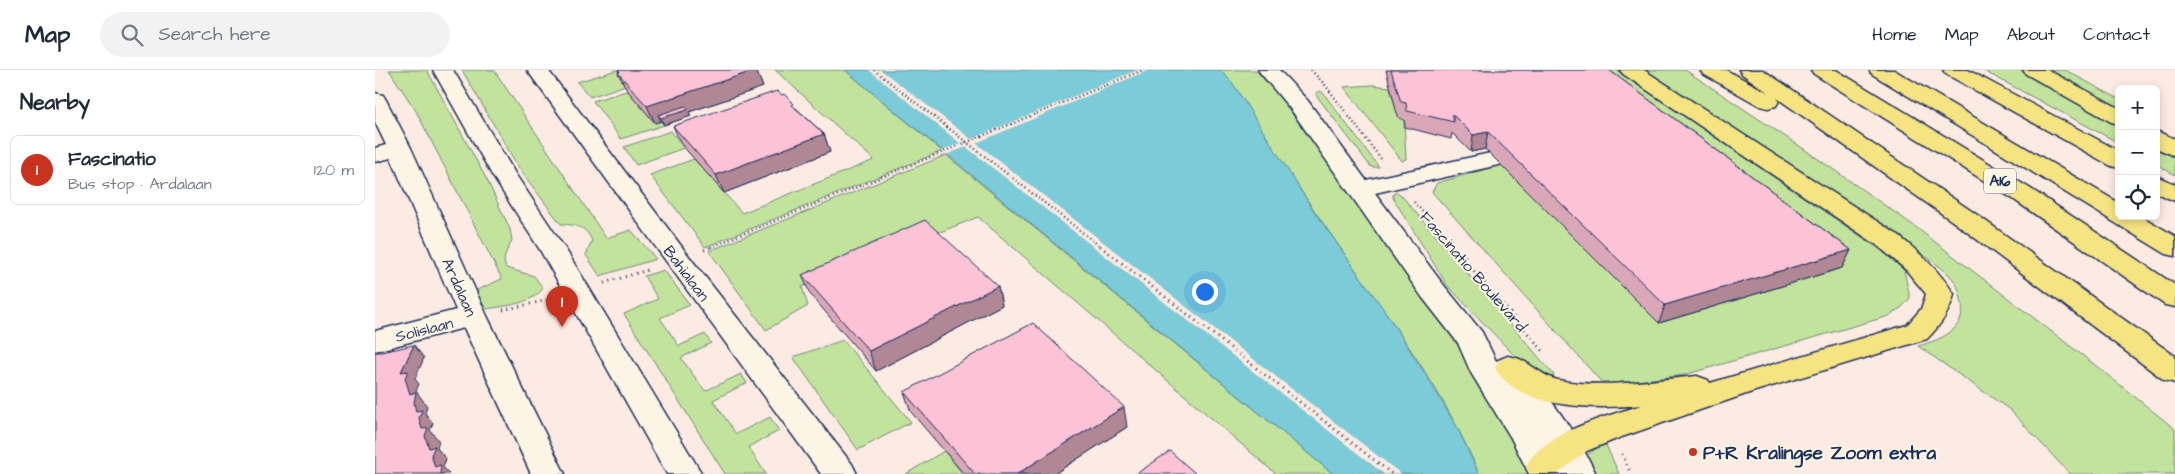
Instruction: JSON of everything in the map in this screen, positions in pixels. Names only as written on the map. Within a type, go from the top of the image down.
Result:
[{"type":"highway","points":[[1559,465],[1575,442],[1607,429],[1741,384],[1917,332],[1932,316],[1938,305],[1940,294],[1929,278],[1887,239],[1630,70]]},
{"type":"highway","points":[[1711,70],[1895,169]]},
{"type":"highway","points":[[1749,70],[1895,169],[2024,260],[2175,372]]},
{"type":"highway","name":"A16","points":[[1821,70],[2022,194],[2175,298]]},
{"type":"highway","name":"A16","points":[[1879,70],[2115,212]]},
{"type":"highway","points":[[1953,70],[2115,160]]},
{"type":"highway","points":[[2033,70],[2115,115]]},
{"type":"highway","points":[[2160,140],[2175,149]]},
{"type":"highway","points":[[2160,185],[2175,194]]},
{"type":"highway","points":[[2130,220],[2175,248]]},
{"type":"highway","points":[[1510,368],[1541,387],[1582,396],[1741,384]]},
{"type":"street","points":[[443,70],[504,175],[577,291],[641,403],[685,474]]},
{"type":"street","name":"Bahialaan","points":[[537,70],[840,474]]},
{"type":"street","points":[[1268,70],[1300,106],[1471,339],[1486,373],[1525,432],[1559,465]]},
{"type":"street","name":"Ardalaan","points":[[375,100],[387,152],[473,316],[547,474]]},
{"type":"street","points":[[1360,189],[1495,159]]},
{"type":"street","name":"Solislaan","points":[[375,341],[473,316]]},
{"type":"street","points":[[1471,339],[1510,368],[1559,465]]},
{"type":"path","points":[[874,70],[1393,474]]},
{"type":"path","points":[[473,316],[546,300],[678,260],[1143,70]]},
{"type":"path","name":"Fascinatio Boulevard","points":[[1311,70],[1326,86],[1429,221],[1582,396]]},
{"type":"path","points":[[1607,429],[1620,449],[1631,474]]},
{"type":"green space","points":[[389,70],[427,70],[487,180],[510,229],[512,240],[504,261],[506,268],[534,276],[543,288],[532,298],[510,305],[487,309],[478,298],[477,290],[502,279],[416,111]]},
{"type":"green space","points":[[462,70],[494,70],[606,238],[631,230],[656,259],[600,276],[586,255],[592,241],[590,236],[580,227],[561,224],[520,170]]},
{"type":"green space","points":[[617,70],[629,84],[590,97],[577,82]]},
{"type":"green space","points":[[775,70],[845,70],[942,151],[705,247],[650,175],[694,159],[742,213],[874,160]]},
{"type":"green space","points":[[1220,70],[1256,70],[1283,101],[1502,407],[1535,474],[1479,474],[1451,415],[1417,359]]},
{"type":"green space","points":[[1512,70],[1616,70],[1881,250],[1904,270],[1910,298],[1902,307],[1889,316],[1684,375],[1604,385],[1432,192],[1437,183],[1511,162]]},
{"type":"green space","points":[[1644,70],[1685,70],[1801,147],[1913,225],[2175,429],[2175,474],[2070,474],[2010,410],[1918,346],[1937,340],[1953,330],[1962,316],[1958,288],[1946,272],[1928,258]]},
{"type":"green space","points":[[1982,70],[2021,70],[2115,123],[2115,141]]},
{"type":"green space","points":[[2048,70],[2065,70],[2115,97],[2115,107]]},
{"type":"green space","points":[[1372,85],[1390,87],[1399,118],[1404,120],[1406,159],[1402,161],[1344,87]]},
{"type":"green space","points":[[633,89],[664,125],[621,139],[593,101]]},
{"type":"green space","points":[[1321,91],[1379,167],[1371,167],[1316,95],[1317,92]]},
{"type":"green space","points":[[671,131],[684,148],[636,165],[624,147]]},
{"type":"green space","points":[[2160,149],[2175,157],[2175,175],[2160,166]]},
{"type":"green space","points":[[946,155],[1333,474],[1276,474],[978,217],[802,287],[808,306],[766,330],[709,251]]},
{"type":"green space","points":[[1397,192],[1554,375],[1553,378],[1529,366],[1513,354],[1447,285],[1393,198],[1393,194]]},
{"type":"green space","points":[[664,270],[690,305],[660,318],[679,346],[705,334],[711,343],[681,358],[705,391],[741,374],[747,383],[713,400],[736,434],[770,417],[779,431],[748,447],[766,474],[725,474],[624,314],[658,299],[644,276]]},
{"type":"green space","points":[[843,340],[911,422],[858,450],[793,357]]},
{"type":"green space","points":[[1602,444],[1606,445],[1619,474],[1594,474],[1586,456]]},
{"type":"green space","points":[[944,451],[963,474],[906,474]]},
{"type":"water","points":[[845,70],[1220,70],[1232,82],[1312,208],[1389,317],[1458,429],[1479,474],[1333,474]]},
{"type":"pier","points":[[869,70],[881,70],[971,139],[1137,70],[1149,70],[976,143],[1401,474],[1384,474],[966,147],[943,156],[939,152],[960,143]]},
{"type":"building","points":[[618,70],[756,70],[647,106],[618,73],[620,72]]},
{"type":"building","points":[[1391,70],[1609,70],[1851,250],[1665,305],[1488,132],[1473,135],[1452,114],[1454,122],[1407,111],[1406,103],[1401,102]]},
{"type":"building","points":[[777,91],[782,95],[784,94],[794,104],[792,105],[824,134],[716,175],[673,126]]},
{"type":"building","points":[[685,106],[688,110],[661,118],[658,115]]},
{"type":"building","points":[[925,220],[998,286],[869,351],[802,275]]},
{"type":"building","points":[[1033,323],[1124,407],[1017,474],[975,474],[904,392]]},
{"type":"building","points":[[414,345],[401,372],[408,371],[405,378],[410,394],[416,392],[414,403],[416,411],[422,410],[419,418],[422,429],[428,428],[425,436],[429,448],[435,446],[431,455],[435,467],[441,465],[440,474],[375,474],[375,352]]},
{"type":"building","points":[[1170,451],[1196,474],[1136,474]]},
{"type":"place","name":"Fascinatio","points":[[562,327]]},
{"type":"place","name":"P+R Kralingse Zoom extra","points":[[1693,452]]}]
